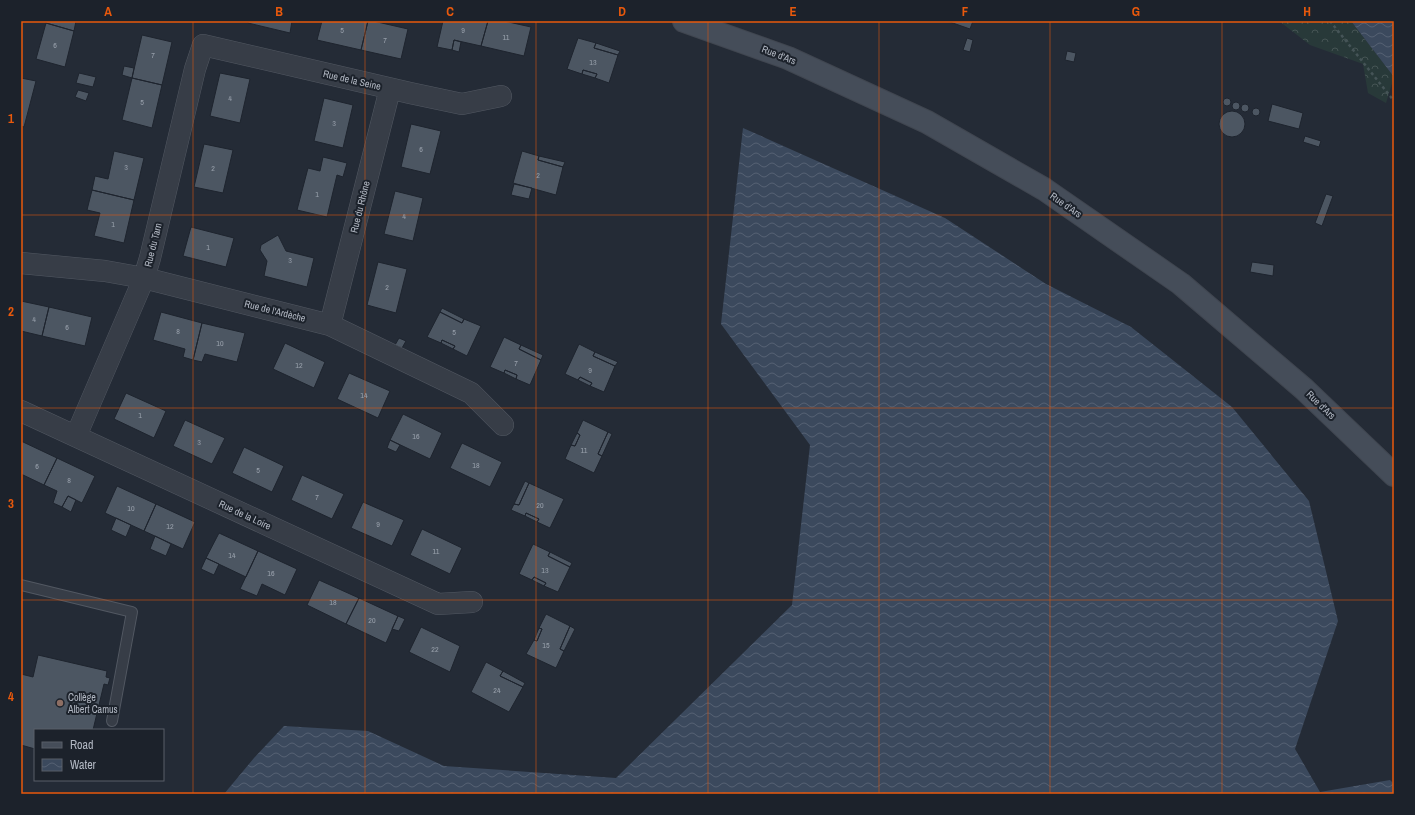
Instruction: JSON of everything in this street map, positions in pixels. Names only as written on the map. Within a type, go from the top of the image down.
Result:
[{"type":"main road","name":"Rue d'Ars","points":[[684,21],[788,58],[913,116],[986,155],[1044,189],[1181,284],[1304,389],[1394,475]]},
{"type":"street","name":"Rue de la Seine","points":[[203,45],[390,89],[462,104],[501,96]]},
{"type":"street","name":"Rue du Tarn","points":[[76,436],[144,278],[195,69],[203,45]]},
{"type":"street","name":"Rue du Rhône","points":[[330,325],[390,89]]},
{"type":"street","name":"Rue de l'Ardèche","points":[[21,263],[105,271],[144,278],[330,325],[471,393],[503,425]]},
{"type":"street","name":"Rue de la Loire","points":[[21,411],[438,604],[472,602]]},
{"type":"lane","points":[[21,585],[132,612],[112,721]]},
{"type":"path","points":[[1330,21],[1394,101]]},
{"type":"green space","points":[[1279,21],[1351,21],[1394,77],[1386,103],[1368,93],[1363,64],[1310,45]]},
{"type":"water","points":[[1351,21],[1394,21],[1394,77]]},
{"type":"water","points":[[743,128],[945,218],[1046,284],[1131,327],[1232,407],[1309,501],[1338,621],[1295,749],[1320,792],[1390,780],[1394,784],[1394,794],[224,794],[254,758],[284,726],[368,731],[444,766],[616,778],[792,605],[810,445],[721,324]]},
{"type":"building","points":[[46,21],[76,21],[74,31],[46,23]]},
{"type":"building","points":[[248,21],[292,21],[290,33],[248,23]]},
{"type":"building","points":[[322,21],[368,21],[361,50],[317,40]]},
{"type":"building","points":[[368,21],[408,29],[401,59],[361,50]]},
{"type":"building","points":[[443,21],[488,21],[481,46],[454,40],[452,50],[437,47]]},
{"type":"building","points":[[488,21],[504,21],[531,27],[524,56],[481,46]]},
{"type":"building","points":[[947,21],[973,21],[970,29]]},
{"type":"building","points":[[46,23],[74,31],[65,67],[36,59]]},
{"type":"building","points":[[142,35],[172,42],[162,85],[132,78]]},
{"type":"building","points":[[578,38],[596,43],[594,48],[618,55],[609,83],[595,78],[597,74],[583,70],[582,74],[567,69]]},
{"type":"building","points":[[967,38],[973,40],[970,52],[963,50]]},
{"type":"building","points":[[454,40],[461,42],[459,52],[452,50]]},
{"type":"building","points":[[596,43],[620,51],[618,55],[594,48]]},
{"type":"building","points":[[1067,51],[1076,53],[1074,62],[1065,60]]},
{"type":"building","points":[[124,66],[134,68],[132,78],[122,75]]},
{"type":"building","points":[[583,70],[597,74],[595,78],[582,74]]},
{"type":"building","points":[[79,73],[96,77],[93,87],[76,83]]},
{"type":"building","points":[[220,73],[250,79],[240,123],[210,116]]},
{"type":"building","points":[[21,78],[36,81],[24,127],[21,126]]},
{"type":"building","points":[[132,78],[162,85],[152,128],[122,120]]},
{"type":"building","points":[[78,90],[89,93],[86,101],[75,97]]},
{"type":"building","points":[[324,98],[353,105],[343,148],[314,141]]},
{"type":"building","points":[[1227,98],[1230,99],[1230,105],[1227,106],[1224,105],[1223,102],[1224,99]]},
{"type":"building","points":[[1236,102],[1239,103],[1239,109],[1236,110],[1233,109],[1232,106],[1233,103]]},
{"type":"building","points":[[1245,104],[1248,105],[1248,111],[1245,112],[1242,111],[1241,108],[1242,105]]},
{"type":"building","points":[[1272,104],[1303,113],[1299,129],[1268,121]]},
{"type":"building","points":[[1256,108],[1259,109],[1259,115],[1256,116],[1253,115],[1252,112],[1253,109]]},
{"type":"building","points":[[1232,111],[1241,115],[1245,124],[1241,133],[1232,137],[1223,133],[1219,124],[1223,115]]},
{"type":"building","points":[[411,124],[441,131],[430,174],[401,167]]},
{"type":"building","points":[[1305,136],[1321,141],[1319,147],[1303,142]]},
{"type":"building","points":[[204,144],[233,150],[223,193],[194,187]]},
{"type":"building","points":[[114,151],[144,158],[134,200],[92,190],[95,176],[108,179]]},
{"type":"building","points":[[522,151],[539,156],[538,160],[563,167],[556,195],[513,183]]},
{"type":"building","points":[[539,156],[565,162],[563,167],[538,160]]},
{"type":"building","points":[[323,157],[347,163],[343,177],[337,175],[327,217],[297,210],[308,168],[320,171]]},
{"type":"building","points":[[514,184],[532,188],[529,199],[511,195]]},
{"type":"building","points":[[92,190],[134,200],[124,243],[94,236],[100,213],[87,210]]},
{"type":"building","points":[[395,191],[423,198],[413,241],[384,234]]},
{"type":"building","points":[[1326,194],[1333,196],[1322,226],[1315,223]]},
{"type":"building","points":[[191,227],[234,238],[226,267],[183,256]]},
{"type":"building","points":[[278,235],[286,251],[314,258],[307,287],[264,276],[267,261],[260,250],[261,245]]},
{"type":"building","points":[[378,262],[407,269],[396,313],[367,305]]},
{"type":"building","points":[[1252,262],[1274,265],[1273,276],[1250,272]]},
{"type":"building","points":[[21,301],[49,307],[42,336],[21,331]]},
{"type":"building","points":[[49,307],[92,317],[85,346],[42,336]]},
{"type":"building","points":[[442,308],[464,319],[462,323],[440,312]]},
{"type":"building","points":[[161,312],[202,323],[193,360],[183,357],[185,349],[153,340]]},
{"type":"building","points":[[440,312],[462,323],[464,319],[481,326],[467,356],[453,349],[455,346],[442,340],[441,343],[427,337]]},
{"type":"building","points":[[202,323],[245,333],[237,362],[205,354],[202,362],[193,360]]},
{"type":"building","points":[[504,337],[521,345],[519,349],[541,360],[530,385],[516,379],[517,375],[505,370],[504,373],[490,367]]},
{"type":"building","points":[[399,338],[406,341],[402,348],[395,345]]},
{"type":"building","points":[[442,340],[455,346],[453,349],[441,343]]},
{"type":"building","points":[[285,343],[325,362],[314,388],[273,369]]},
{"type":"building","points":[[579,344],[595,352],[593,356],[615,366],[604,392],[590,386],[592,383],[580,377],[578,380],[565,374]]},
{"type":"building","points":[[521,345],[543,355],[541,360],[519,349]]},
{"type":"building","points":[[595,352],[618,362],[615,366],[593,356]]},
{"type":"building","points":[[505,370],[517,375],[516,379],[504,373]]},
{"type":"building","points":[[349,373],[390,391],[378,418],[337,399]]},
{"type":"building","points":[[580,377],[592,383],[590,386],[578,380]]},
{"type":"building","points":[[126,393],[166,411],[154,438],[114,419]]},
{"type":"building","points":[[403,414],[442,433],[430,459],[390,440]]},
{"type":"building","points":[[185,420],[225,438],[212,464],[173,446]]},
{"type":"building","points":[[583,420],[608,432],[598,454],[602,456],[594,473],[565,459],[571,445],[575,446],[580,435],[577,433]]},
{"type":"building","points":[[608,432],[612,434],[602,456],[598,454]]},
{"type":"building","points":[[577,433],[580,435],[575,446],[571,445]]},
{"type":"building","points":[[390,440],[400,445],[396,452],[387,448]]},
{"type":"building","points":[[21,441],[57,458],[44,485],[21,474]]},
{"type":"building","points":[[462,443],[502,462],[490,487],[450,468]]},
{"type":"building","points":[[244,447],[284,466],[272,492],[232,473]]},
{"type":"building","points":[[57,458],[95,476],[82,503],[68,496],[62,507],[53,503],[57,491],[44,485]]},
{"type":"building","points":[[302,475],[344,494],[332,519],[291,500]]},
{"type":"building","points":[[525,481],[529,483],[519,505],[514,504]]},
{"type":"building","points":[[529,483],[564,499],[550,528],[537,522],[539,519],[526,513],[525,516],[511,510],[514,504],[519,505]]},
{"type":"building","points":[[117,486],[156,504],[144,531],[105,513]]},
{"type":"building","points":[[68,496],[76,500],[71,512],[62,507]]},
{"type":"building","points":[[363,502],[404,520],[392,546],[351,528]]},
{"type":"building","points":[[156,504],[195,522],[183,549],[144,531]]},
{"type":"building","points":[[526,513],[539,519],[537,522],[525,516]]},
{"type":"building","points":[[116,518],[131,525],[126,537],[111,530]]},
{"type":"building","points":[[422,529],[462,548],[450,574],[410,555]]},
{"type":"building","points":[[219,533],[258,551],[246,577],[206,558]]},
{"type":"building","points":[[155,536],[171,544],[166,556],[150,549]]},
{"type":"building","points":[[533,544],[550,552],[548,556],[570,567],[558,592],[544,586],[546,583],[534,577],[532,580],[519,574]]},
{"type":"building","points":[[258,551],[297,569],[285,595],[262,584],[257,596],[240,589]]},
{"type":"building","points":[[550,552],[572,563],[570,567],[548,556]]},
{"type":"building","points":[[206,558],[219,564],[214,575],[201,569]]},
{"type":"building","points":[[534,577],[546,583],[544,586],[532,580]]},
{"type":"building","points":[[319,580],[359,598],[346,624],[307,605]]},
{"type":"building","points":[[359,598],[398,616],[386,643],[346,624]]},
{"type":"building","points":[[546,614],[570,626],[560,649],[564,651],[556,668],[526,654],[534,640],[537,641],[542,629],[539,628]]},
{"type":"building","points":[[398,616],[405,619],[399,631],[392,629]]},
{"type":"building","points":[[570,626],[575,629],[564,651],[560,649]]},
{"type":"building","points":[[421,627],[460,646],[450,672],[409,652]]},
{"type":"building","points":[[539,628],[542,629],[537,641],[534,640]]},
{"type":"building","name":"Collège Albert Camus","points":[[38,655],[107,671],[106,677],[110,678],[108,685],[104,684],[93,729],[34,729],[34,749],[21,745],[21,674],[33,677]]},
{"type":"building","points":[[486,662],[503,671],[500,676],[523,687],[509,712],[471,692]]},
{"type":"building","points":[[503,671],[525,683],[523,687],[500,676]]},
{"type":"place","name":"Collège Albert Camus","points":[[60,703]]}]
